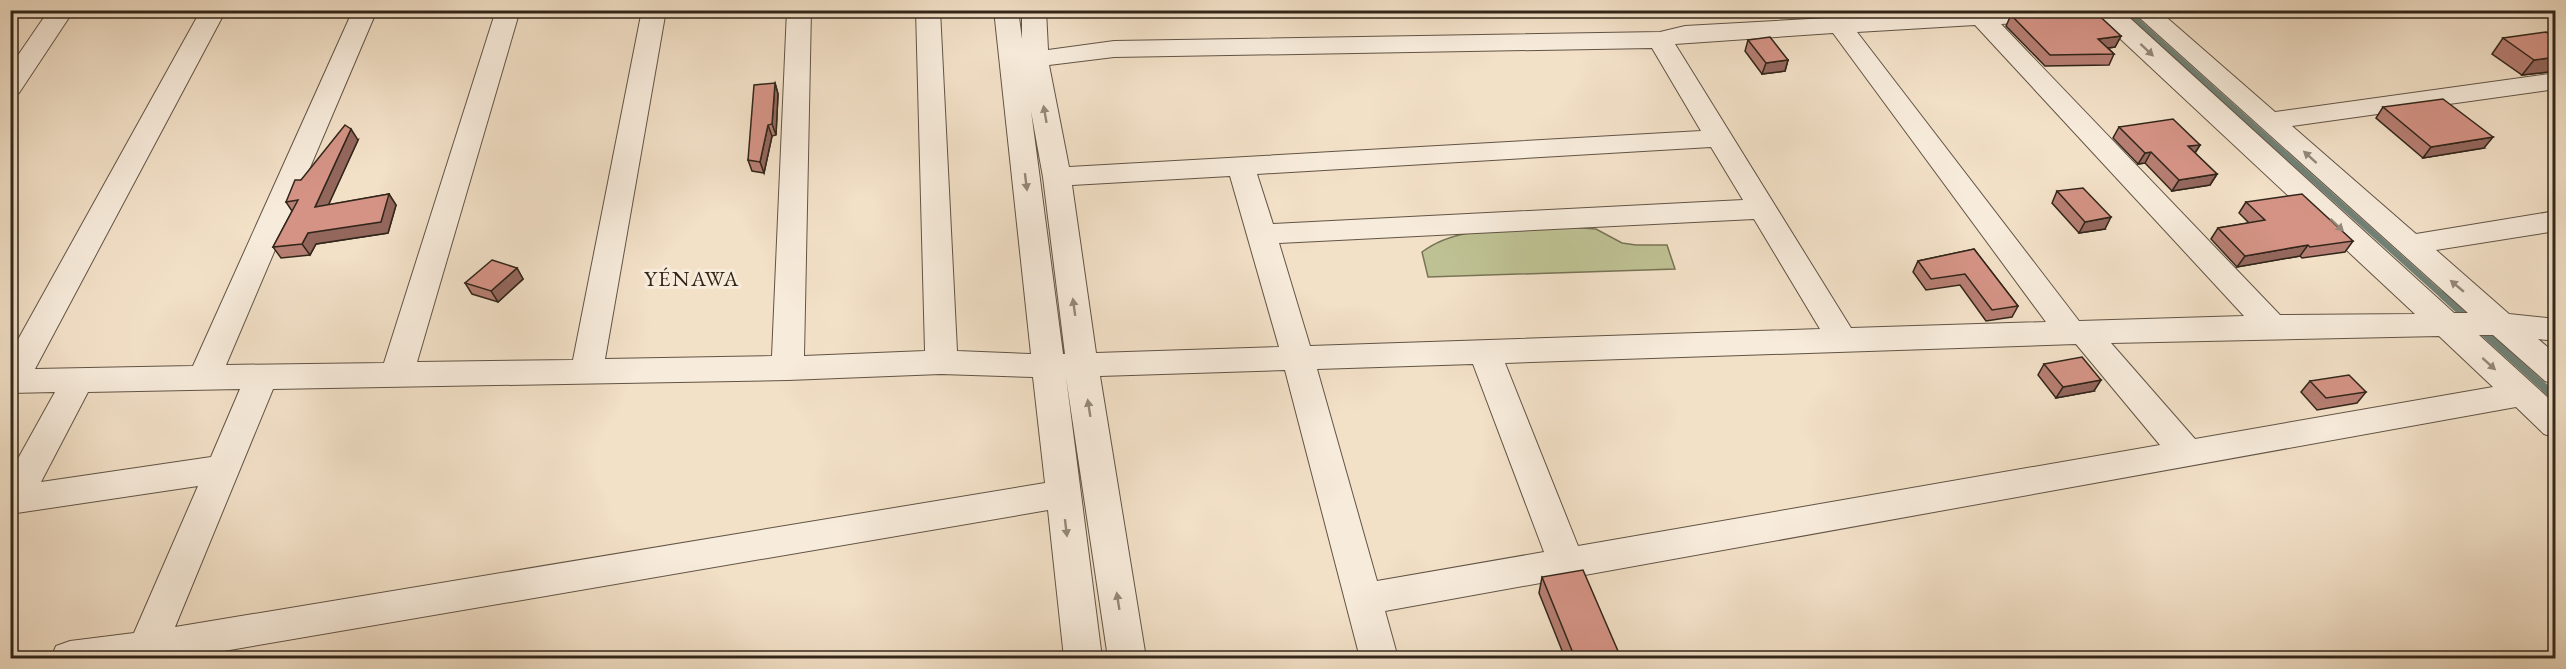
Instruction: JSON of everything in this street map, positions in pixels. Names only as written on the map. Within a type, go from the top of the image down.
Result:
[{"type":"street","points":[[10,87],[62,10]]},
{"type":"street","points":[[214,10],[11,381],[788,368],[941,362],[1047,366],[2272,326],[2501,324],[2556,330]]},
{"type":"street","points":[[204,378],[365,10]]},
{"type":"street","points":[[397,374],[508,10]]},
{"type":"street","points":[[587,371],[654,10]]},
{"type":"street","points":[[788,368],[799,10]]},
{"type":"street","points":[[928,10],[941,362]]},
{"type":"street","points":[[1006,10],[1024,60],[1057,177],[1082,365],[1127,658]]},
{"type":"street","points":[[1034,10],[1024,60],[1047,366],[1083,658]]},
{"type":"street","points":[[1674,10],[1672,37],[1720,138],[1842,340]]},
{"type":"street","points":[[2143,10],[2556,373]]},
{"type":"street","points":[[1024,60],[1114,50],[1672,37],[2106,11],[2556,425]]},
{"type":"street","points":[[1982,18],[2272,326]]},
{"type":"street","points":[[1840,26],[2077,332],[2187,453]]},
{"type":"street","points":[[2269,120],[2556,81]]},
{"type":"street","points":[[1057,177],[1720,138]]},
{"type":"street","points":[[1241,167],[1298,357],[1379,658]]},
{"type":"street","points":[[1261,234],[1762,209]]},
{"type":"street","points":[[2408,245],[2556,221]]},
{"type":"street","points":[[1484,351],[1567,562]]},
{"type":"street","points":[[147,648],[262,376]]},
{"type":"street","points":[[12,500],[78,380]]},
{"type":"street","points":[[1363,599],[2522,394]]},
{"type":"street","points":[[12,500],[222,469]]},
{"type":"street","points":[[70,658],[147,648],[1062,494]]},
{"type":"green space","points":[[1554,226],[1596,229],[1622,243],[1667,245],[1675,269],[1428,277],[1422,252],[1436,243],[1451,237],[1485,230]]},
{"type":"building","points":[[2093,10],[2121,36],[2098,39],[2114,54],[2050,55],[2011,15]]},
{"type":"building","points":[[2546,32],[2556,38],[2556,57],[2534,60],[2503,38]]},
{"type":"building","points":[[1770,37],[1788,60],[1766,63],[1748,40]]},
{"type":"building","points":[[775,83],[772,124],[768,125],[760,162],[748,160],[754,85]]},
{"type":"building","points":[[2443,99],[2493,137],[2431,147],[2383,107]]},
{"type":"building","points":[[2173,119],[2200,145],[2188,146],[2217,174],[2179,180],[2151,152],[2145,153],[2119,127]]},
{"type":"building","points":[[345,125],[351,129],[315,207],[389,194],[381,222],[308,233],[302,244],[273,247],[298,200],[286,202],[295,180],[301,180]]},
{"type":"building","points":[[2083,188],[2111,217],[2085,222],[2057,191]]},
{"type":"building","points":[[2302,194],[2353,241],[2310,247],[2308,245],[2245,256],[2218,228],[2265,220],[2246,202]]},
{"type":"building","points":[[1974,249],[2018,306],[1992,310],[1965,274],[1931,279],[1918,261]]},
{"type":"building","points":[[492,260],[517,268],[491,291],[465,283]]},
{"type":"building","points":[[2082,357],[2101,380],[2063,387],[2044,364]]},
{"type":"building","points":[[2349,375],[2366,392],[2326,398],[2310,381]]},
{"type":"building","points":[[1583,570],[1621,658],[1575,658],[1542,577]]},
{"type":"building","points":[[143,652],[140,658],[107,658],[107,657]]},
{"type":"waterway","points":[[2127,12],[2444,297]]},
{"type":"waterway","points":[[2443,295],[2467,317]]},
{"type":"waterway","points":[[2480,329],[2556,398]]},
{"type":"district","name":"YÉNAWA","points":[[692,278]]}]
